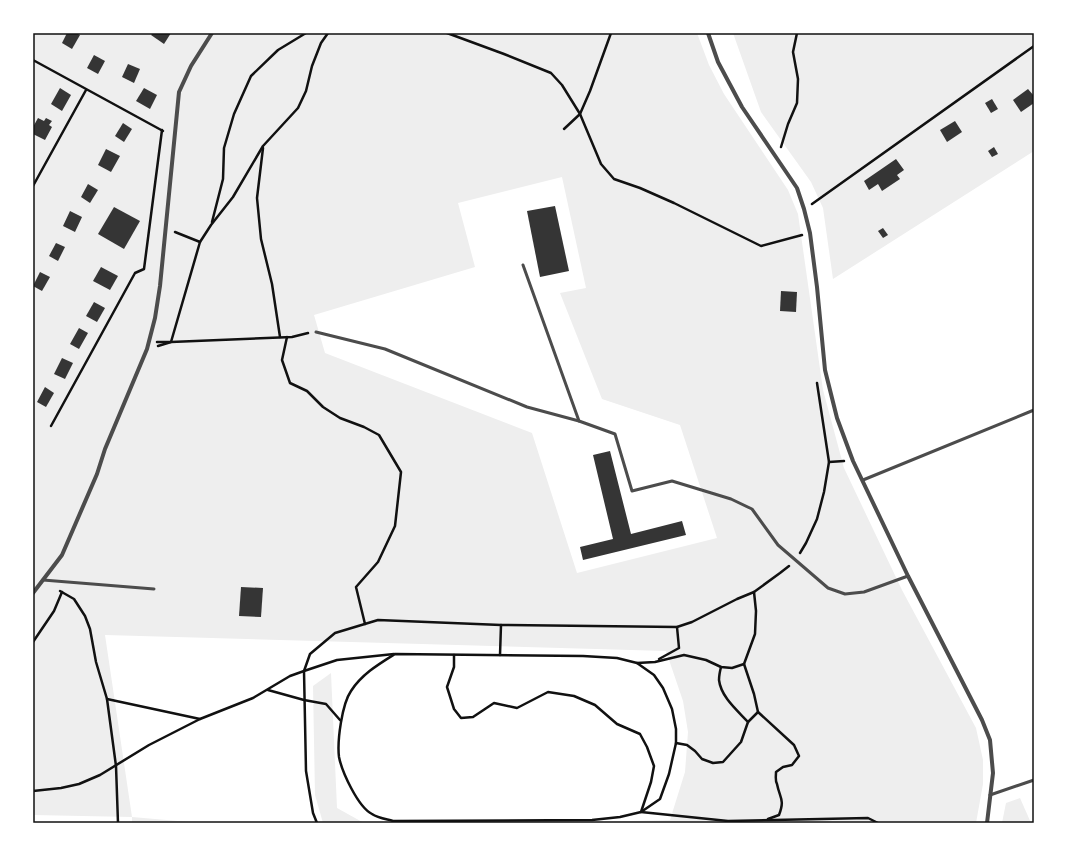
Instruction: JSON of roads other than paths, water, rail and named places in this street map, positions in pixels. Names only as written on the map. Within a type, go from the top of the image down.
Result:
[{"type":"street","points":[[33,593],[62,555],[97,474],[105,449],[149,342],[155,318],[173,136],[179,92],[191,66],[212,33]]},
{"type":"street","points":[[708,33],[718,62],[742,107],[797,188],[810,233],[818,287],[825,370],[837,418],[853,461],[862,480],[908,576],[985,727],[990,740],[993,772],[987,823]]},
{"type":"lane","points":[[522,265],[579,420]]},
{"type":"lane","points":[[316,332],[384,349],[527,408],[579,420],[615,434],[632,491],[672,481],[731,499],[752,509],[778,545],[828,588],[845,594],[864,592],[908,576]]},
{"type":"lane","points":[[862,480],[1034,410]]},
{"type":"lane","points":[[43,580],[154,589]]},
{"type":"lane","points":[[990,795],[1034,780]]}]
